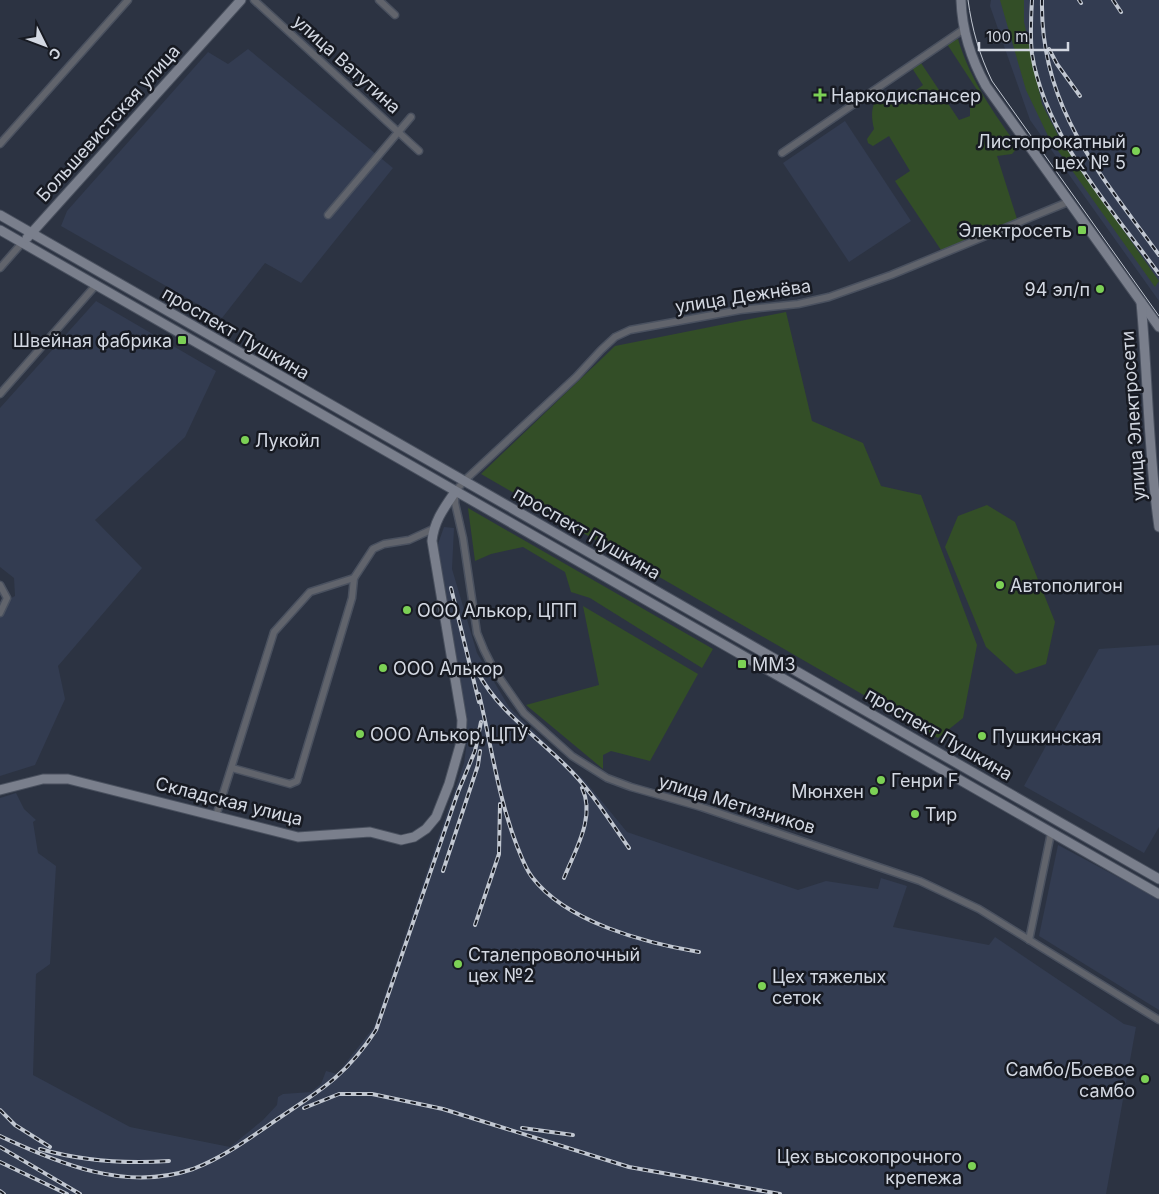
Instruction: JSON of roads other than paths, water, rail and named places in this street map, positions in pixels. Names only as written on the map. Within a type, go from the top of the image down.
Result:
[{"type":"main road","name":"Большевистская улица","points":[[22,243],[241,0]]},
{"type":"main road","points":[[961,0],[964,29],[973,63],[986,86],[1159,327]]},
{"type":"main road","name":"проспект Пушкина","points":[[0,215],[1159,880]]},
{"type":"main road","name":"проспект Пушкина","points":[[0,230],[1159,894]]},
{"type":"main road","name":"улица Электросети","points":[[1141,302],[1147,366],[1150,463],[1159,527]]},
{"type":"main road","points":[[433,528],[439,515],[455,492]]},
{"type":"main road","name":"Складская улица","points":[[0,790],[43,779],[68,779],[298,837],[370,832],[401,840],[414,837],[426,829],[436,817],[449,784],[461,742],[462,720],[432,541],[433,528]]},
{"type":"main road","points":[[924,760],[931,748]]},
{"type":"street","points":[[0,144],[128,0]]},
{"type":"street","name":"улица Ватутина","points":[[254,0],[419,151]]},
{"type":"street","points":[[379,0],[395,15]]},
{"type":"street","points":[[782,153],[964,29]]},
{"type":"street","points":[[328,215],[411,117]]},
{"type":"street","name":"улица Дежнёва","points":[[455,492],[464,481],[576,377],[615,337],[630,330],[740,310],[798,304],[829,296],[891,275],[1068,202]]},
{"type":"street","name":"Большевистская улица","points":[[0,268],[22,243]]},
{"type":"street","points":[[0,394],[96,285]]},
{"type":"street","name":"улица Метизников","points":[[455,492],[455,503],[463,538],[477,633],[484,650],[494,670],[524,713],[572,756],[607,778],[631,787],[701,806],[920,881],[979,909],[1159,1020]]},
{"type":"street","points":[[232,768],[290,784],[297,781],[352,598],[354,578],[373,549],[384,544],[409,540],[433,528]]},
{"type":"street","points":[[216,816],[274,632],[310,592],[354,578]]},
{"type":"street","points":[[0,584],[7,598],[0,613]]},
{"type":"street","points":[[1029,940],[1051,833]]},
{"type":"tram line","points":[[968,0],[977,41],[992,81],[1159,316]]},
{"type":"railway","points":[[1032,0],[1032,54],[1039,84],[1051,114],[1082,170],[1159,274]]},
{"type":"railway","points":[[1042,0],[1044,39],[1051,74],[1063,107],[1096,167],[1159,255]]},
{"type":"railway","points":[[1113,0],[1121,12]]},
{"type":"railway","points":[[1049,49],[1057,64],[1080,96]]},
{"type":"railway","points":[[451,588],[479,702]]},
{"type":"railway","points":[[477,671],[495,698],[506,710],[584,785],[629,848]]},
{"type":"railway","points":[[479,694],[495,770],[510,827],[525,866],[532,877],[547,893],[565,906],[608,928],[655,943],[699,952]]},
{"type":"railway","points":[[0,1136],[46,1156],[94,1172],[118,1176],[168,1175],[193,1169],[228,1152],[334,1079],[355,1058],[376,1030],[458,792],[475,751],[481,722]]},
{"type":"railway","points":[[443,871],[478,765],[480,751]]},
{"type":"railway","points":[[564,878],[578,845],[585,822],[587,810],[582,788]]},
{"type":"railway","points":[[475,925],[499,854],[500,804]]},
{"type":"railway","points":[[304,1108],[339,1094],[372,1094],[443,1109],[629,1167],[780,1194]]},
{"type":"railway","points":[[0,1110],[15,1125],[50,1147]]},
{"type":"railway","points":[[522,1128],[573,1135]]},
{"type":"railway","points":[[0,1147],[80,1194]]},
{"type":"railway","points":[[40,1149],[104,1161],[169,1161]]},
{"type":"railway","points":[[0,1162],[67,1194]]},
{"type":"railway","points":[[0,1191],[4,1194]]},
{"type":"place","name":"Наркодиспансер","points":[[820,95]]},
{"type":"place","name":"Листопрокатный цех № 5","points":[[1136,151]]},
{"type":"place","name":"Электросеть","points":[[1082,230]]},
{"type":"place","name":"94 эл/п","points":[[1100,289]]},
{"type":"place","name":"Швейная фабрика","points":[[182,340]]},
{"type":"place","name":"Лукойл","points":[[245,440]]},
{"type":"place","name":"Автополигон","points":[[1000,585]]},
{"type":"place","name":"ООО Алькор, ЦПП","points":[[407,610]]},
{"type":"place","name":"ММЗ","points":[[742,664]]},
{"type":"place","name":"ООО Алькор","points":[[383,668]]},
{"type":"place","name":"ООО Алькор, ЦПУ","points":[[360,734]]},
{"type":"place","name":"Пушкинская","points":[[982,736]]},
{"type":"place","name":"Генри F","points":[[881,780]]},
{"type":"place","name":"Мюнхен","points":[[874,791]]},
{"type":"place","name":"Тир","points":[[915,814]]},
{"type":"place","name":"Сталепроволочный цех №2","points":[[458,964]]},
{"type":"place","name":"Цех тяжелых сеток","points":[[762,986]]},
{"type":"place","name":"Самбо/Боевое самбо","points":[[1145,1079]]},
{"type":"place","name":"Цех высокопрочного крепежа","points":[[972,1166]]}]
